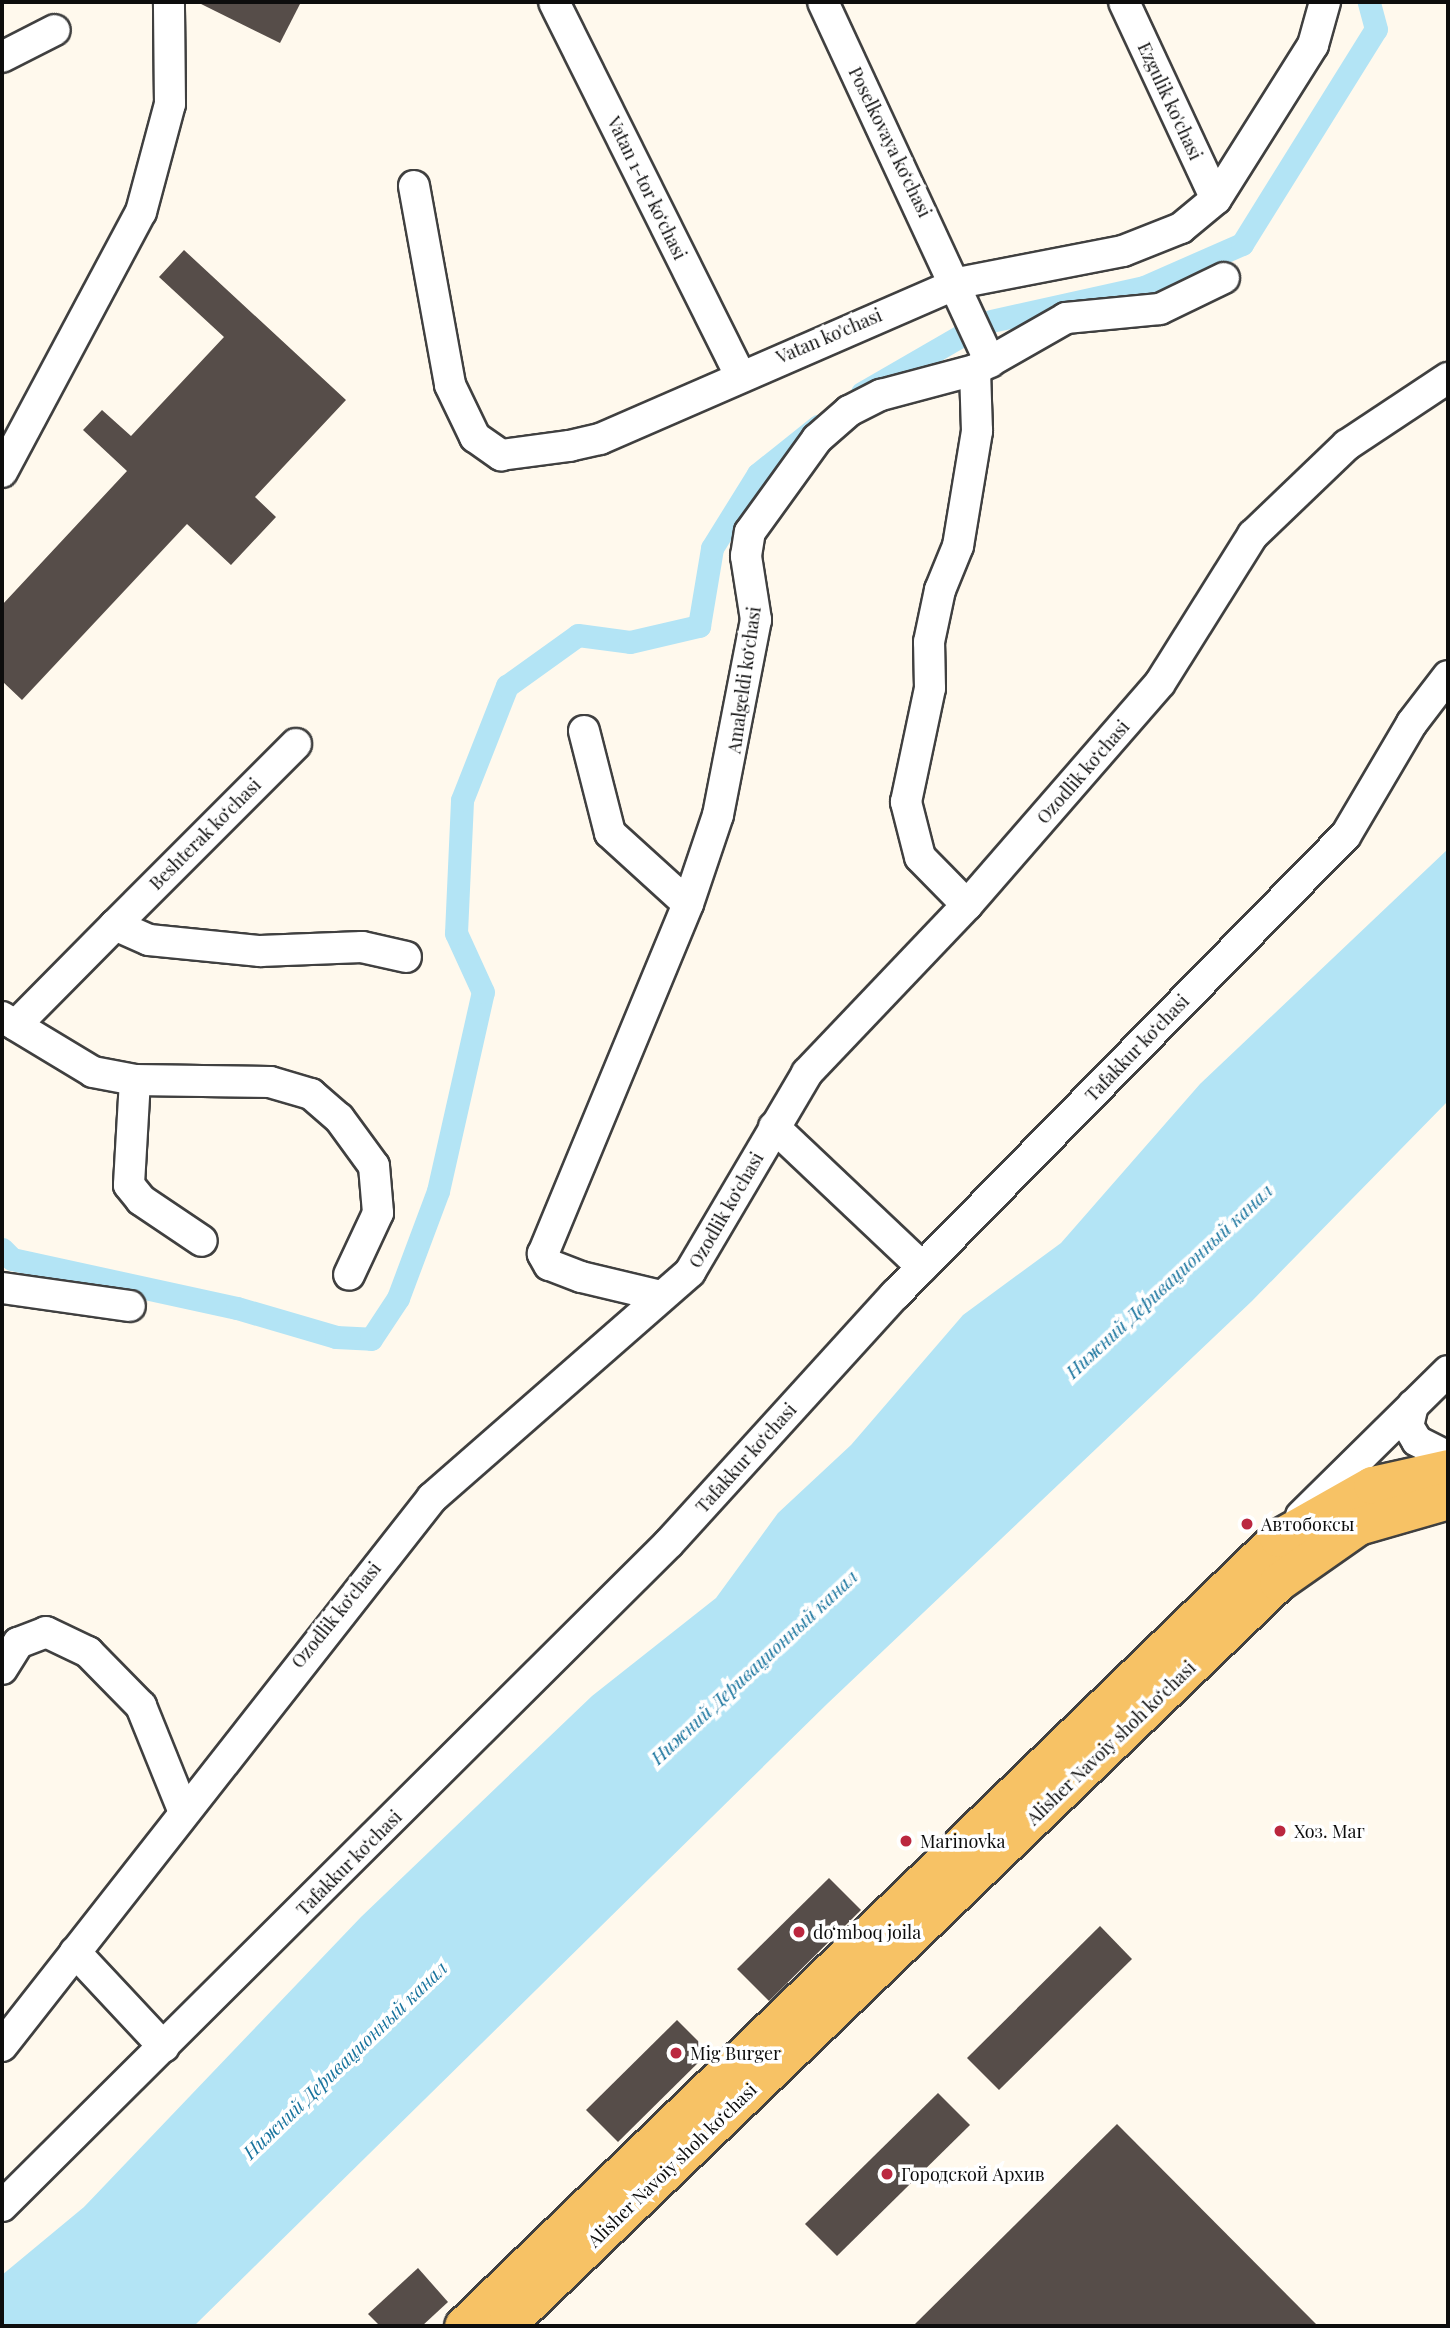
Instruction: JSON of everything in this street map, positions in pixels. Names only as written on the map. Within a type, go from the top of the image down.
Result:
[{"type":"main road","name":"Alisher Navoiy shoh koʻchasi","points":[[505,2326],[718,2100],[1278,1538],[1372,1485],[1448,1468]]},
{"type":"main road","name":"Alisher Navoiy shoh koʻchasi","points":[[463,2326],[718,2100],[1278,1582],[1327,1544],[1388,1513],[1448,1500]]},
{"type":"street","points":[[2,472],[141,212],[170,104],[169,2]]},
{"type":"street","name":"Vatan 1-tor ko‘chasi","points":[[554,2],[739,373]]},
{"type":"street","name":"Poselkovaya ko‘chasi","points":[[823,2],[958,283],[983,366]]},
{"type":"street","name":"Ezgulik ko'chasi","points":[[1124,2],[1216,200]]},
{"type":"street","name":"Vatan ko'chasi","points":[[414,186],[450,385],[485,448],[501,455],[600,439],[739,373],[958,283],[1123,251],[1181,228],[1216,200],[1313,45],[1325,2]]},
{"type":"street","points":[[2,57],[55,30]]},
{"type":"street","name":"Amalgeldi ko‘chasi","points":[[662,1296],[581,1277],[549,1265],[542,1254],[688,904],[719,815],[750,669],[757,604],[746,556],[751,532],[817,439],[849,411],[881,394],[983,366],[1066,318],[1160,309],[1224,278]]},
{"type":"street","points":[[967,905],[920,857],[906,802],[930,688],[929,642],[940,590],[958,546],[977,431],[983,366]]},
{"type":"street","name":"Ozodlik ko‘chasi","points":[[2,2046],[183,1810],[432,1497],[690,1272],[807,1073],[851,1022],[967,905],[1160,683],[1253,536],[1280,505],[1346,445],[1448,378]]},
{"type":"street","name":"Tafakkur ko‘chasi","points":[[2,2206],[669,1543],[922,1267],[1346,835],[1412,723],[1448,676]]},
{"type":"street","points":[[584,731],[610,833],[688,904]]},
{"type":"street","name":"Beshterak ko‘chasi","points":[[296,744],[115,925],[9,1021],[59,1057],[93,1072],[135,1080],[294,1086],[340,1118],[374,1166],[380,1200],[372,1235],[349,1275]]},
{"type":"street","points":[[115,925],[149,940],[260,951],[362,947],[406,957]]},
{"type":"street","points":[[135,1080],[129,1185],[141,1200],[202,1241]]},
{"type":"street","points":[[774,1127],[922,1267]]},
{"type":"street","points":[[2,1288],[130,1306]]},
{"type":"street","points":[[1278,1538],[1448,1371]]},
{"type":"street","points":[[1413,1405],[1408,1426],[1417,1441],[1448,1457]]},
{"type":"street","points":[[2,1669],[18,1643],[46,1632],[88,1652],[141,1706],[183,1810]]},
{"type":"street","points":[[75,1952],[164,2047]]},
{"type":"water","name":"Нижний Деривационный канал","points":[[1448,849],[1448,1101],[1252,1301],[827,1704],[194,2326],[2,2326],[2,2275],[84,2207],[361,1917],[592,1696],[716,1598],[778,1513],[851,1445],[963,1315],[1061,1243],[1200,1084]]},
{"type":"building","points":[[197,2],[301,2],[280,43]]},
{"type":"building","points":[[184,250],[346,400],[255,497],[276,517],[231,565],[187,524],[22,700],[2,681],[2,605],[127,471],[83,430],[102,410],[131,436],[224,337],[159,277]]},
{"type":"building","points":[[829,1878],[861,1910],[769,2001],[737,1969]]},
{"type":"building","points":[[1100,1926],[1132,1959],[999,2090],[967,2058]]},
{"type":"building","points":[[677,2020],[709,2052],[618,2142],[586,2110]]},
{"type":"building","name":"Городской Архив","points":[[938,2093],[970,2125],[837,2256],[805,2224]]},
{"type":"building","points":[[1117,2124],[1318,2326],[913,2326]]},
{"type":"building","points":[[418,2268],[448,2302],[422,2326],[380,2326],[368,2314]]},
{"type":"waterway","points":[[991,321],[1144,287],[1242,244],[1376,29],[1369,2]]},
{"type":"waterway","points":[[862,393],[962,335]]},
{"type":"waterway","points":[[2,1249],[12,1259],[237,1308],[336,1337],[371,1339],[398,1298],[438,1191],[483,992],[456,933],[462,800],[507,686],[578,635],[630,642],[699,626],[712,548],[758,474],[818,426]]},
{"type":"place","name":"Автобоксы","points":[[1247,1524]]},
{"type":"place","name":"Хоз. Маг","points":[[1280,1831]]},
{"type":"place","name":"Marinovka","points":[[906,1841]]},
{"type":"place","name":"doʻmboq joila","points":[[799,1932]]},
{"type":"place","name":"Mig Burger","points":[[676,2053]]},
{"type":"place","name":"Городской Архив","points":[[887,2174]]}]
